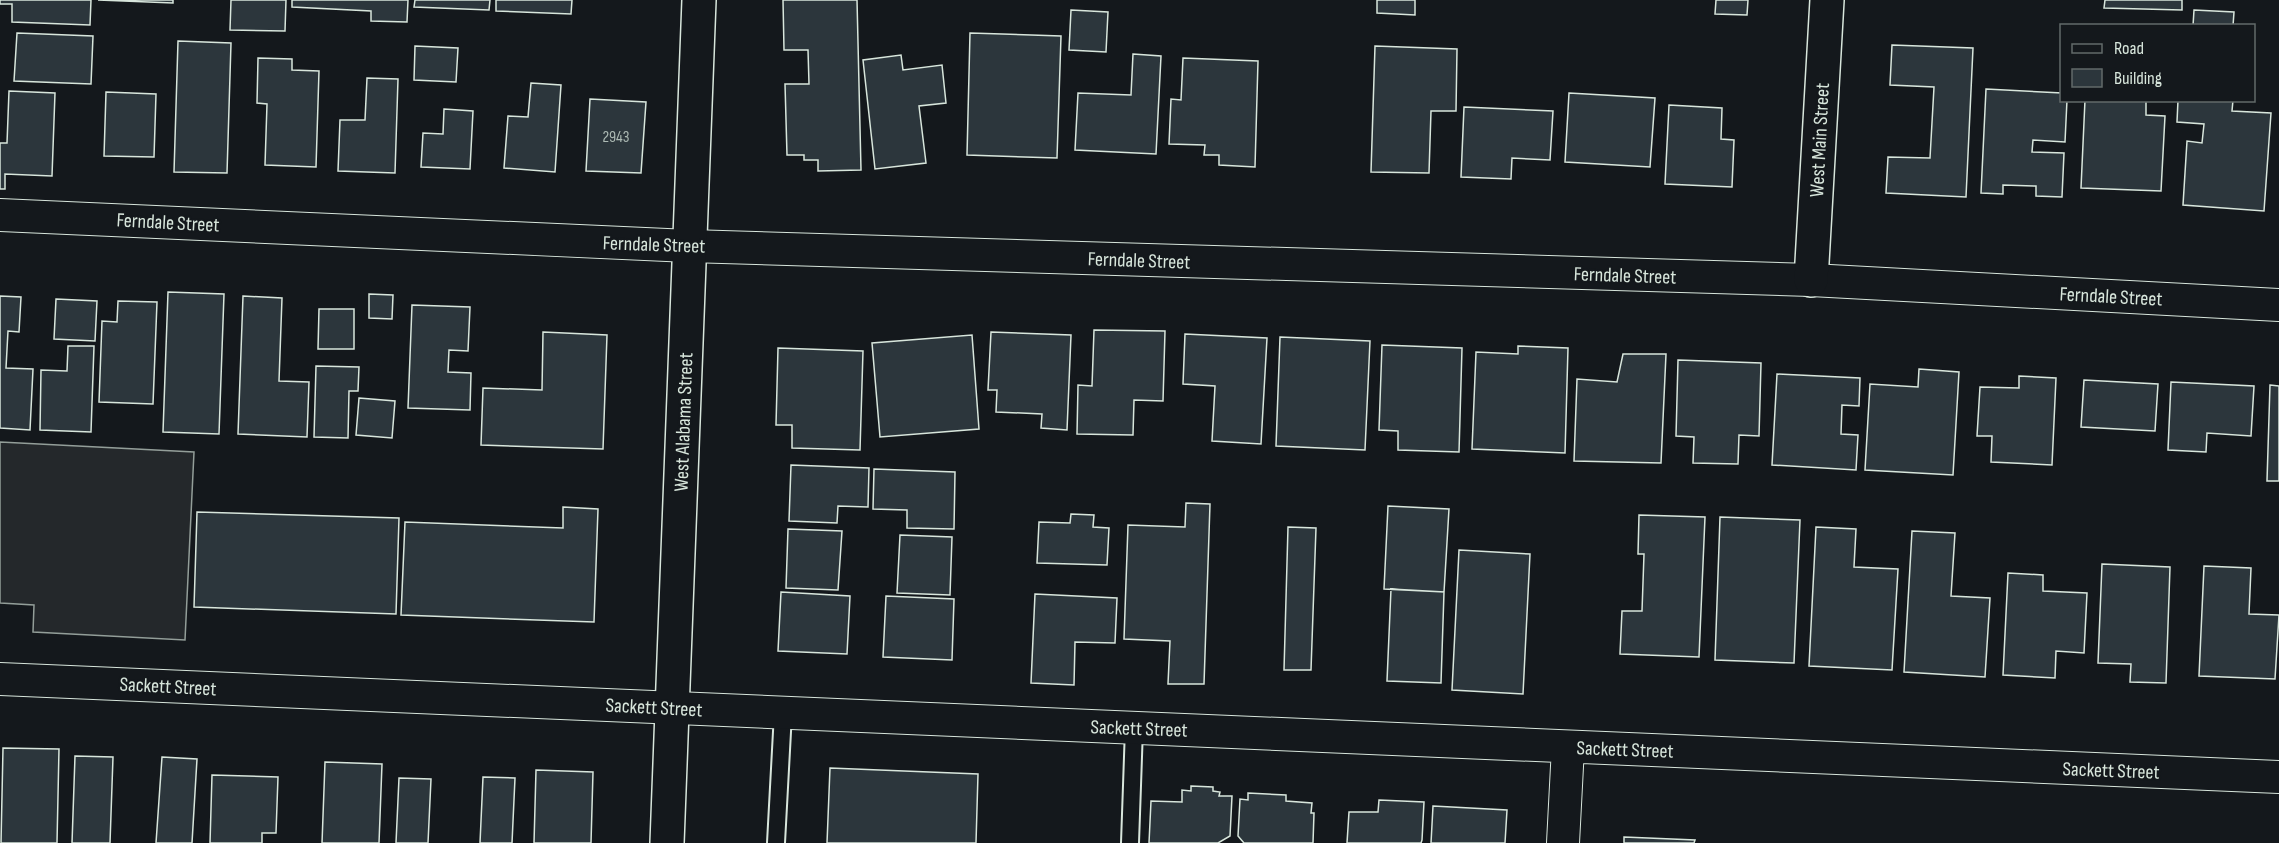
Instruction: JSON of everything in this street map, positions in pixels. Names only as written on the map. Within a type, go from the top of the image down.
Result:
[{"type":"street","name":"West Alabama Street","points":[[667,843],[699,0]]},
{"type":"street","name":"West Main Street","points":[[1811,280],[1827,0]]},
{"type":"street","name":"Ferndale Street","points":[[0,215],[689,246],[1811,280],[2279,304]]},
{"type":"street","name":"Sackett Street","points":[[0,679],[2279,777]]},
{"type":"street","points":[[1563,843],[1568,747]]},
{"type":"lane","points":[[776,843],[783,713]]},
{"type":"lane","points":[[1130,843],[1134,728]]},
{"type":"shaded area","points":[[0,442],[194,452],[185,640],[33,632],[34,605],[0,603]]},
{"type":"building","points":[[0,0],[91,0],[90,25],[12,22],[12,4],[0,4]]},
{"type":"building","points":[[98,0],[173,0],[173,3]]},
{"type":"building","points":[[231,0],[286,0],[285,31],[230,30]]},
{"type":"building","points":[[292,0],[408,0],[407,22],[371,21],[371,11],[292,7]]},
{"type":"building","points":[[415,0],[490,0],[489,10],[414,7]]},
{"type":"building","points":[[496,0],[572,0],[571,14],[496,11]]},
{"type":"building","points":[[783,0],[857,0],[861,170],[818,171],[818,160],[804,160],[804,155],[787,155],[785,84],[809,84],[808,50],[784,50]]},
{"type":"building","points":[[1377,0],[1415,0],[1415,15],[1377,13]]},
{"type":"building","points":[[1716,0],[1748,0],[1747,15],[1715,14]]},
{"type":"building","points":[[2105,0],[2182,0],[2182,10],[2104,8]]},
{"type":"building","points":[[1071,10],[1108,12],[1106,52],[1069,50]]},
{"type":"building","points":[[2194,10],[2234,12],[2233,24],[2193,24]]},
{"type":"building","points":[[17,33],[93,36],[91,84],[14,81]]},
{"type":"building","points":[[970,33],[1061,36],[1057,158],[967,155]]},
{"type":"building","points":[[178,41],[231,43],[227,173],[174,172]]},
{"type":"building","points":[[1892,45],[1973,48],[1966,197],[1886,193],[1888,157],[1930,158],[1934,87],[1890,85]]},
{"type":"building","points":[[415,46],[458,48],[456,82],[414,80]]},
{"type":"building","points":[[1375,46],[1457,49],[1456,111],[1431,111],[1429,173],[1371,172]]},
{"type":"building","points":[[1133,54],[1161,56],[1156,154],[1075,150],[1078,93],[1131,95]]},
{"type":"building","points":[[901,55],[903,70],[942,65],[946,103],[919,106],[926,163],[875,169],[863,60]]},
{"type":"building","points":[[258,58],[292,59],[292,70],[319,71],[316,167],[265,165],[267,104],[257,103]]},
{"type":"building","points":[[1183,58],[1258,61],[1255,167],[1219,165],[1219,155],[1204,155],[1205,145],[1169,144],[1171,99],[1181,100]]},
{"type":"building","points":[[367,78],[398,79],[395,173],[338,171],[340,120],[365,120]]},
{"type":"building","points":[[531,83],[561,85],[555,172],[504,168],[508,116],[528,117]]},
{"type":"building","points":[[1986,89],[2060,93],[2060,102],[2067,102],[2065,142],[2033,140],[2032,152],[2064,153],[2062,197],[2036,196],[2036,186],[2003,185],[2003,194],[1981,193]]},
{"type":"building","points":[[9,91],[55,93],[52,176],[5,174],[5,189],[0,189],[0,143],[7,143]]},
{"type":"building","points":[[106,92],[156,94],[154,157],[104,156]]},
{"type":"building","points":[[1569,93],[1655,98],[1650,167],[1565,162]]},
{"type":"building","points":[[590,99],[646,102],[641,173],[586,171]]},
{"type":"building","points":[[2085,102],[2146,102],[2146,115],[2165,116],[2161,191],[2081,188]]},
{"type":"building","points":[[2178,102],[2233,102],[2232,111],[2271,113],[2264,211],[2183,205],[2187,141],[2202,143],[2204,124],[2177,122]]},
{"type":"building","points":[[1669,105],[1722,108],[1721,139],[1734,140],[1732,187],[1665,184]]},
{"type":"building","points":[[1464,107],[1553,111],[1550,160],[1512,158],[1511,179],[1461,177]]},
{"type":"building","points":[[444,109],[473,111],[470,169],[421,167],[423,133],[443,134]]},
{"type":"building","points":[[168,292],[224,294],[219,434],[163,432]]},
{"type":"building","points":[[369,294],[393,295],[392,319],[369,318]]},
{"type":"building","points":[[0,296],[21,297],[19,332],[8,331],[6,368],[33,369],[30,430],[0,428]]},
{"type":"building","points":[[243,296],[282,298],[279,381],[309,382],[307,437],[238,434]]},
{"type":"building","points":[[56,299],[97,301],[95,341],[54,339]]},
{"type":"building","points":[[118,301],[157,302],[153,404],[99,402],[102,321],[117,322]]},
{"type":"building","points":[[412,305],[470,307],[468,351],[449,350],[448,372],[471,373],[470,410],[408,408]]},
{"type":"building","points":[[319,309],[354,309],[354,349],[318,349]]},
{"type":"building","points":[[1094,330],[1165,331],[1163,401],[1134,400],[1133,435],[1077,434],[1078,385],[1092,386]]},
{"type":"building","points":[[543,332],[607,335],[603,449],[481,445],[483,388],[542,390]]},
{"type":"building","points":[[991,332],[1071,335],[1067,430],[1041,428],[1042,414],[996,412],[997,390],[988,390]]},
{"type":"building","points":[[1185,334],[1267,338],[1261,444],[1212,441],[1215,386],[1183,384]]},
{"type":"building","points":[[972,335],[979,429],[880,437],[872,343]]},
{"type":"building","points":[[1280,337],[1370,341],[1365,450],[1276,446]]},
{"type":"building","points":[[1382,345],[1462,348],[1459,452],[1398,450],[1398,431],[1379,430]]},
{"type":"building","points":[[68,346],[94,346],[91,432],[40,430],[41,370],[67,371]]},
{"type":"building","points":[[1518,346],[1568,348],[1565,453],[1472,449],[1476,352],[1518,354]]},
{"type":"building","points":[[778,348],[863,351],[860,450],[792,448],[792,425],[776,425]]},
{"type":"building","points":[[1623,354],[1666,354],[1661,463],[1574,461],[1577,379],[1617,382]]},
{"type":"building","points":[[1678,360],[1761,363],[1759,436],[1739,435],[1738,464],[1693,463],[1694,437],[1676,436]]},
{"type":"building","points":[[316,366],[359,367],[358,391],[349,391],[348,438],[314,437]]},
{"type":"building","points":[[1919,369],[1959,372],[1953,475],[1865,470],[1870,384],[1918,387]]},
{"type":"building","points":[[1777,374],[1860,378],[1859,406],[1842,405],[1841,434],[1858,435],[1856,470],[1772,465]]},
{"type":"building","points":[[2019,376],[2056,378],[2052,465],[1991,462],[1992,436],[1977,436],[1980,387],[2019,388]]},
{"type":"building","points":[[2084,380],[2158,384],[2155,431],[2081,427]]},
{"type":"building","points":[[2171,382],[2254,386],[2251,436],[2207,433],[2206,452],[2168,450]]},
{"type":"building","points":[[2270,385],[2279,386],[2279,481],[2267,481]]},
{"type":"building","points":[[359,398],[395,401],[392,438],[356,435]]},
{"type":"building","points":[[791,465],[869,468],[868,507],[838,506],[837,523],[789,521]]},
{"type":"building","points":[[874,469],[955,472],[954,529],[907,528],[907,510],[873,509]]},
{"type":"building","points":[[1186,503],[1210,504],[1204,684],[1168,684],[1170,641],[1124,639],[1128,525],[1185,527]]},
{"type":"building","points":[[1388,506],[1449,509],[1444,592],[1384,589]]},
{"type":"building","points":[[563,507],[598,509],[594,622],[401,615],[405,522],[563,528]]},
{"type":"building","points":[[197,512],[399,518],[396,614],[194,607]]},
{"type":"building","points":[[1071,514],[1094,515],[1093,527],[1109,528],[1107,565],[1037,563],[1039,522],[1070,523]]},
{"type":"building","points":[[1639,515],[1705,517],[1699,657],[1620,654],[1622,611],[1642,611],[1644,554],[1638,554]]},
{"type":"building","points":[[1720,517],[1800,520],[1794,663],[1715,660]]},
{"type":"building","points":[[1288,527],[1316,528],[1311,670],[1284,670]]},
{"type":"building","points":[[1816,527],[1856,529],[1854,567],[1898,569],[1892,670],[1809,666]]},
{"type":"building","points":[[788,529],[842,531],[838,590],[786,588]]},
{"type":"building","points":[[1912,531],[1955,533],[1951,596],[1990,598],[1985,677],[1904,672]]},
{"type":"building","points":[[900,535],[952,537],[950,595],[897,593]]},
{"type":"building","points":[[1459,550],[1530,554],[1523,694],[1452,690]]},
{"type":"building","points":[[2102,564],[2170,567],[2166,683],[2130,682],[2131,664],[2098,663]]},
{"type":"building","points":[[2204,566],[2251,568],[2249,614],[2279,615],[2275,679],[2199,676]]},
{"type":"building","points":[[2008,573],[2043,575],[2043,591],[2087,593],[2084,653],[2056,651],[2055,678],[2003,675]]},
{"type":"building","points":[[1391,589],[1444,592],[1441,683],[1387,681]]},
{"type":"building","points":[[781,592],[850,596],[847,654],[778,651]]},
{"type":"building","points":[[1035,594],[1117,598],[1115,643],[1075,642],[1074,685],[1031,683]]},
{"type":"building","points":[[886,596],[954,599],[952,660],[883,657]]},
{"type":"building","points":[[3,748],[59,749],[57,843],[1,843]]},
{"type":"building","points":[[75,756],[113,757],[110,843],[72,843]]},
{"type":"building","points":[[162,757],[197,759],[192,843],[156,843]]},
{"type":"building","points":[[325,762],[382,764],[379,843],[322,843]]},
{"type":"building","points":[[830,768],[978,774],[976,843],[827,843]]},
{"type":"building","points":[[536,770],[593,772],[591,843],[534,843]]},
{"type":"building","points":[[212,775],[278,777],[276,833],[262,833],[262,843],[210,843]]},
{"type":"building","points":[[483,777],[515,778],[512,843],[480,843]]},
{"type":"building","points":[[399,778],[431,779],[428,843],[396,843]]},
{"type":"building","points":[[1191,786],[1213,787],[1213,791],[1220,792],[1219,796],[1232,796],[1230,836],[1218,843],[1149,843],[1151,801],[1182,802],[1182,790],[1191,791]]},
{"type":"building","points":[[1248,793],[1286,795],[1286,801],[1312,803],[1313,843],[1244,843],[1238,836],[1240,799],[1248,800]]},
{"type":"building","points":[[1379,800],[1424,802],[1421,843],[1347,843],[1349,812],[1378,812]]},
{"type":"building","points":[[1433,806],[1507,810],[1505,843],[1431,843]]},
{"type":"building","points":[[1624,837],[1695,840],[1694,843],[1624,843]]}]
